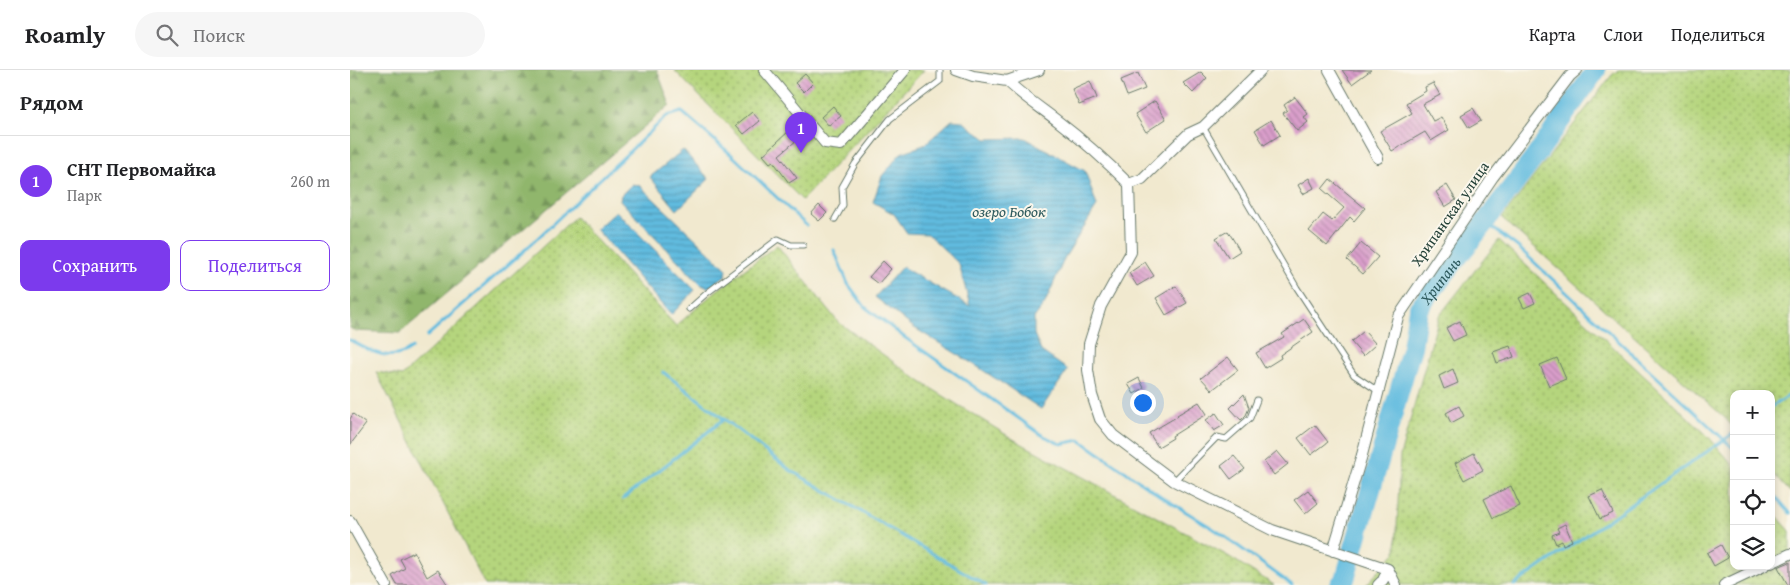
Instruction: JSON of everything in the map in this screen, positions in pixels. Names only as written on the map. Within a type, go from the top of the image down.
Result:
[{"type":"street","points":[[764,70],[824,143],[841,145],[905,70]]},
{"type":"street","points":[[956,70],[973,76],[1007,81],[1039,70]]},
{"type":"street","points":[[1129,184],[1142,179],[1188,134],[1203,128],[1261,70]]},
{"type":"street","points":[[1329,70],[1378,158]]},
{"type":"street","name":"Хрипанская улица","points":[[1333,551],[1362,455],[1398,317],[1493,177],[1570,76],[1577,70]]},
{"type":"street","points":[[1007,81],[1028,100],[1058,121],[1099,155],[1129,184],[1131,252],[1101,306],[1089,344],[1088,370],[1092,395],[1100,419],[1113,435],[1174,481],[1272,530],[1388,569],[1396,585]]},
{"type":"street","points":[[350,521],[386,585]]},
{"type":"street","points":[[1775,561],[1790,554]]},
{"type":"street","points":[[1378,585],[1383,580],[1388,569]]},
{"type":"street","points":[[1724,585],[1756,570]]},
{"type":"lane","points":[[835,219],[843,204],[842,187],[855,164],[890,119],[940,81],[940,70]]},
{"type":"lane","points":[[1203,128],[1297,288],[1354,375],[1378,391]]},
{"type":"lane","points":[[689,309],[778,239],[791,245],[803,245]]},
{"type":"lane","points":[[1174,481],[1218,437],[1226,439],[1250,418],[1257,400]]},
{"type":"green space","points":[[350,70],[657,70],[670,105],[400,333],[355,331],[350,328]]},
{"type":"green space","points":[[674,70],[924,70],[802,200]]},
{"type":"green space","points":[[1619,70],[1790,70],[1790,492],[1775,475],[1775,390],[1730,390],[1730,424],[1502,218],[1612,75]]},
{"type":"green space","points":[[575,217],[676,326],[715,292],[777,245],[838,322],[921,382],[1013,439],[1228,556],[1274,585],[485,585],[376,372],[402,376]]},
{"type":"green space","points":[[1499,240],[1707,435],[1730,461],[1730,570],[1775,570],[1775,514],[1790,531],[1790,585],[1366,585],[1396,552],[1400,456],[1439,316]]},
{"type":"water","name":"озеро Бобок","points":[[952,120],[962,121],[986,139],[1025,138],[1085,171],[1097,206],[1065,257],[1045,303],[1034,318],[1034,334],[1041,351],[1068,370],[1041,409],[913,327],[875,297],[902,267],[970,306],[959,264],[928,234],[907,233],[894,214],[873,202],[882,176],[901,153],[924,145]]},
{"type":"water","points":[[683,150],[709,179],[677,210],[650,177]]},
{"type":"water","points":[[632,184],[640,186],[727,269],[726,275],[708,288],[700,284],[620,200],[621,195]]},
{"type":"water","points":[[616,211],[695,290],[671,315],[596,229]]},
{"type":"building","points":[[1342,70],[1371,70],[1352,84]]},
{"type":"building","points":[[1201,72],[1207,78],[1193,93],[1183,83]]},
{"type":"building","points":[[1138,73],[1145,89],[1127,96],[1121,80]]},
{"type":"building","points":[[805,74],[813,83],[804,92],[795,83]]},
{"type":"building","points":[[1090,81],[1097,98],[1079,105],[1072,89]]},
{"type":"building","points":[[1433,83],[1440,95],[1423,104],[1433,121],[1441,117],[1449,130],[1431,141],[1425,132],[1392,151],[1380,131],[1412,113],[1406,103],[1426,91],[1425,87]]},
{"type":"building","points":[[1295,97],[1308,114],[1304,117],[1308,122],[1297,131],[1283,113],[1287,110],[1284,105]]},
{"type":"building","points":[[1155,101],[1166,119],[1146,132],[1135,114]]},
{"type":"building","points":[[833,106],[841,116],[829,126],[821,117]]},
{"type":"building","points":[[1473,108],[1481,121],[1469,128],[1461,115]]},
{"type":"building","points":[[752,112],[760,121],[744,134],[736,125]]},
{"type":"building","points":[[1271,120],[1280,135],[1264,145],[1255,130]]},
{"type":"building","points":[[789,131],[797,140],[779,155],[797,178],[789,183],[773,161],[770,163],[763,155]]},
{"type":"building","points":[[1309,178],[1314,188],[1303,194],[1298,185]]},
{"type":"building","points":[[1330,179],[1365,208],[1354,221],[1350,217],[1327,246],[1309,231],[1323,214],[1332,221],[1344,208],[1322,189]]},
{"type":"building","points":[[1447,185],[1456,200],[1445,207],[1436,192]]},
{"type":"building","points":[[819,205],[827,213],[819,221],[811,214]]},
{"type":"building","points":[[1228,231],[1240,251],[1229,258],[1216,238]]},
{"type":"building","points":[[1361,243],[1378,257],[1363,274],[1347,260]]},
{"type":"building","points":[[883,261],[891,269],[878,284],[869,277]]},
{"type":"building","points":[[1145,262],[1154,276],[1137,286],[1129,273]]},
{"type":"building","points":[[1176,286],[1187,303],[1166,315],[1156,298]]},
{"type":"building","points":[[1530,293],[1535,303],[1524,308],[1519,298]]},
{"type":"building","points":[[1304,319],[1313,332],[1280,355],[1281,358],[1265,368],[1256,353],[1284,337],[1282,334]]},
{"type":"building","points":[[1460,321],[1466,335],[1453,341],[1446,328]]},
{"type":"building","points":[[1364,331],[1376,344],[1363,356],[1351,342]]},
{"type":"building","points":[[1510,346],[1514,357],[1497,363],[1493,352]]},
{"type":"building","points":[[1228,357],[1238,370],[1212,390],[1201,378]]},
{"type":"building","points":[[1557,358],[1566,379],[1549,386],[1540,365]]},
{"type":"building","points":[[1453,369],[1458,383],[1444,389],[1439,376]]},
{"type":"building","points":[[1139,378],[1144,388],[1134,394],[1128,384]]},
{"type":"building","points":[[1244,394],[1249,408],[1241,420],[1230,408]]},
{"type":"building","points":[[1199,402],[1207,414],[1158,447],[1149,433]]},
{"type":"building","points":[[1459,406],[1464,416],[1451,423],[1446,413]]},
{"type":"building","points":[[1216,413],[1224,425],[1214,431],[1206,420]]},
{"type":"building","points":[[353,414],[366,424],[350,445],[350,419]]},
{"type":"building","points":[[1315,425],[1328,442],[1311,455],[1298,438]]},
{"type":"building","points":[[1277,451],[1288,464],[1274,475],[1264,462]]},
{"type":"building","points":[[1474,453],[1483,470],[1464,480],[1455,463]]},
{"type":"building","points":[[1234,456],[1245,469],[1231,479],[1221,466]]},
{"type":"building","points":[[1511,486],[1520,506],[1493,518],[1484,499]]},
{"type":"building","points":[[1308,490],[1318,503],[1305,514],[1294,500]]},
{"type":"building","points":[[1602,490],[1613,513],[1600,519],[1589,496]]},
{"type":"building","points":[[1565,524],[1572,541],[1563,545],[1562,541],[1556,544],[1552,535],[1559,532],[1557,528]]},
{"type":"building","points":[[1721,545],[1728,558],[1714,566],[1707,553]]},
{"type":"building","points":[[414,552],[427,577],[438,570],[448,585],[397,585],[392,576],[405,568],[400,559]]},
{"type":"building","points":[[1790,562],[1790,585],[1788,585],[1778,567]]},
{"type":"waterway","name":"Хрипань","points":[[1340,585],[1345,579],[1412,347],[1418,309],[1535,157],[1596,70]]},
{"type":"waterway","points":[[427,336],[526,249],[667,116],[682,112],[734,157],[806,225]]},
{"type":"waterway","points":[[1485,222],[1519,248],[1730,445]]},
{"type":"waterway","points":[[834,250],[848,284],[865,307],[904,337],[1042,435],[1061,444],[1080,440],[1162,497],[1217,531],[1292,585]]},
{"type":"waterway","points":[[350,340],[381,354],[397,355],[412,348]]},
{"type":"waterway","points":[[663,372],[790,470],[986,585]]},
{"type":"waterway","points":[[1775,404],[1790,395]]},
{"type":"waterway","points":[[623,499],[724,419]]},
{"type":"waterway","points":[[1514,585],[1731,435]]},
{"type":"waterway","points":[[1775,496],[1790,513]]},
{"type":"place","name":"СНТ Первомайка","points":[[801,153]]}]
